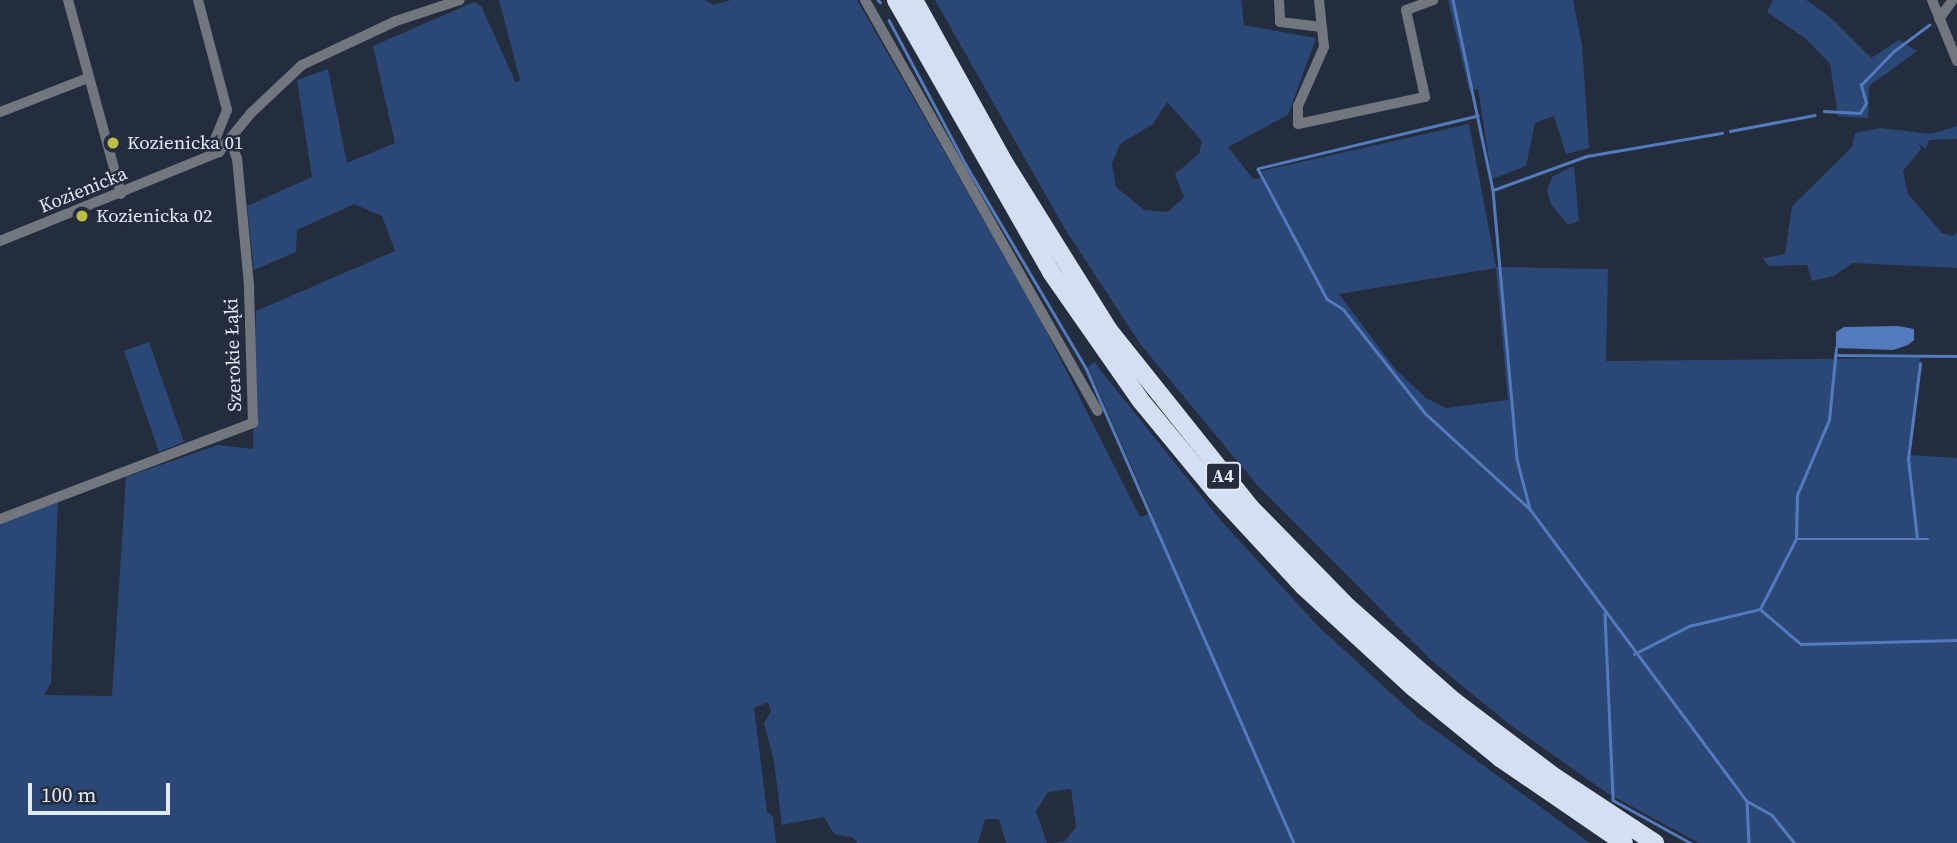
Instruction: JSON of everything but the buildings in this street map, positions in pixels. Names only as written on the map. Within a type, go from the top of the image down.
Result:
[{"type":"highway","name":"A4","points":[[896,0],[1051,272],[1141,401],[1208,483],[1304,587],[1414,688],[1500,758],[1624,843]]},
{"type":"highway","name":"A4","points":[[914,0],[1005,164],[1101,318],[1170,412],[1250,507],[1348,607],[1454,701],[1555,778],[1655,843]]},
{"type":"street","points":[[68,0],[121,194]]},
{"type":"street","points":[[198,0],[227,110],[215,139],[219,152]]},
{"type":"street","name":"Kozienicka","points":[[0,241],[219,152],[231,142],[251,113],[302,65],[396,21],[460,0]]},
{"type":"street","points":[[865,0],[1098,411]]},
{"type":"street","points":[[1279,0],[1280,22],[1322,27]]},
{"type":"street","points":[[1319,0],[1324,47],[1298,106],[1298,124],[1425,97],[1406,10],[1433,0]]},
{"type":"street","points":[[1932,0],[1957,61]]},
{"type":"street","points":[[1939,19],[1953,0]]},
{"type":"street","points":[[0,112],[88,78]]},
{"type":"street","name":"Szerokie Łąki","points":[[0,519],[253,423],[249,285],[237,159],[231,142]]},
{"type":"shaded area","points":[[499,0],[704,0],[714,5],[731,0],[857,0],[1037,313],[1140,517],[1152,513],[1088,367],[1094,362],[1223,523],[1319,627],[1417,717],[1590,843],[1052,843],[1065,841],[1076,827],[1071,789],[1048,792],[1036,811],[1047,843],[1006,843],[999,819],[985,819],[978,843],[857,843],[854,838],[834,834],[824,817],[782,825],[774,761],[764,723],[771,711],[768,702],[754,708],[767,812],[773,817],[776,843],[0,843],[0,524],[58,502],[51,683],[44,695],[112,696],[126,477],[218,445],[253,449],[256,311],[395,251],[382,216],[354,204],[297,230],[296,252],[254,270],[247,206],[312,177],[297,80],[328,69],[347,163],[395,143],[373,46],[474,2],[481,6],[516,83],[520,80]]},
{"type":"shaded area","points":[[935,0],[1241,0],[1244,25],[1316,38],[1288,115],[1228,147],[1253,179],[1265,178],[1261,171],[1469,124],[1496,267],[1608,269],[1606,361],[1920,358],[1910,455],[1957,458],[1957,843],[1699,843],[1607,793],[1509,724],[1432,661],[1258,486],[1141,345],[1065,229]],"holes":[[[1167,102],[1202,141],[1199,154],[1175,174],[1184,197],[1168,212],[1144,210],[1116,187],[1112,164],[1120,144],[1153,124]],[[1496,268],[1508,400],[1446,408],[1426,398],[1396,370],[1339,294]]]},
{"type":"shaded area","points":[[1448,0],[1573,0],[1582,45],[1589,148],[1566,154],[1554,116],[1535,123],[1526,166],[1492,179],[1478,89],[1469,90]]},
{"type":"shaded area","points":[[1773,0],[1806,0],[1830,17],[1871,58],[1899,40],[1917,51],[1869,86],[1868,118],[1838,116],[1830,64],[1806,39],[1767,12]]},
{"type":"shaded area","points":[[1957,126],[1957,139],[1929,140],[1926,149],[1919,144],[1921,149],[1903,171],[1908,194],[1942,233],[1953,236],[1957,232],[1957,268],[1853,263],[1834,276],[1812,281],[1807,265],[1768,266],[1763,258],[1785,254],[1792,206],[1852,147],[1855,133],[1880,128],[1931,134]]},
{"type":"shaded area","points":[[1574,166],[1579,221],[1568,225],[1551,204],[1547,190],[1553,176]]},
{"type":"shaded area","points":[[1898,326],[1914,329],[1914,340],[1908,345],[1893,350],[1836,348],[1836,332],[1844,327]]},
{"type":"shaded area","points":[[149,342],[184,442],[159,452],[124,351]]},
{"type":"waterway","points":[[1453,0],[1493,190],[1517,459],[1530,509],[1747,801],[1772,815],[1795,843]]},
{"type":"waterway","points":[[889,20],[966,165],[1087,370],[1294,843]]},
{"type":"waterway","points":[[1824,111],[1860,113],[1866,103],[1861,85],[1894,51],[1929,25]]},
{"type":"waterway","points":[[1730,131],[1815,115]]},
{"type":"waterway","points":[[1478,116],[1258,169],[1327,299],[1343,309],[1426,414],[1528,507]]},
{"type":"waterway","points":[[1493,190],[1587,156],[1722,133]]},
{"type":"waterway","points":[[1760,609],[1796,539],[1797,495],[1829,420],[1836,348]]},
{"type":"waterway","points":[[1835,355],[1957,356]]},
{"type":"waterway","points":[[1917,539],[1908,459],[1920,364]]},
{"type":"waterway","points":[[1796,539],[1928,539]]},
{"type":"waterway","points":[[1760,609],[1801,644],[1957,640]]},
{"type":"waterway","points":[[1634,654],[1689,626],[1760,609]]},
{"type":"waterway","points":[[1605,614],[1613,800],[1691,843]]},
{"type":"waterway","points":[[1747,801],[1749,843]]},
{"type":"place","name":"Kozienicka 01","points":[[113,143]]},
{"type":"place","name":"Kozienicka 02","points":[[82,216]]}]
